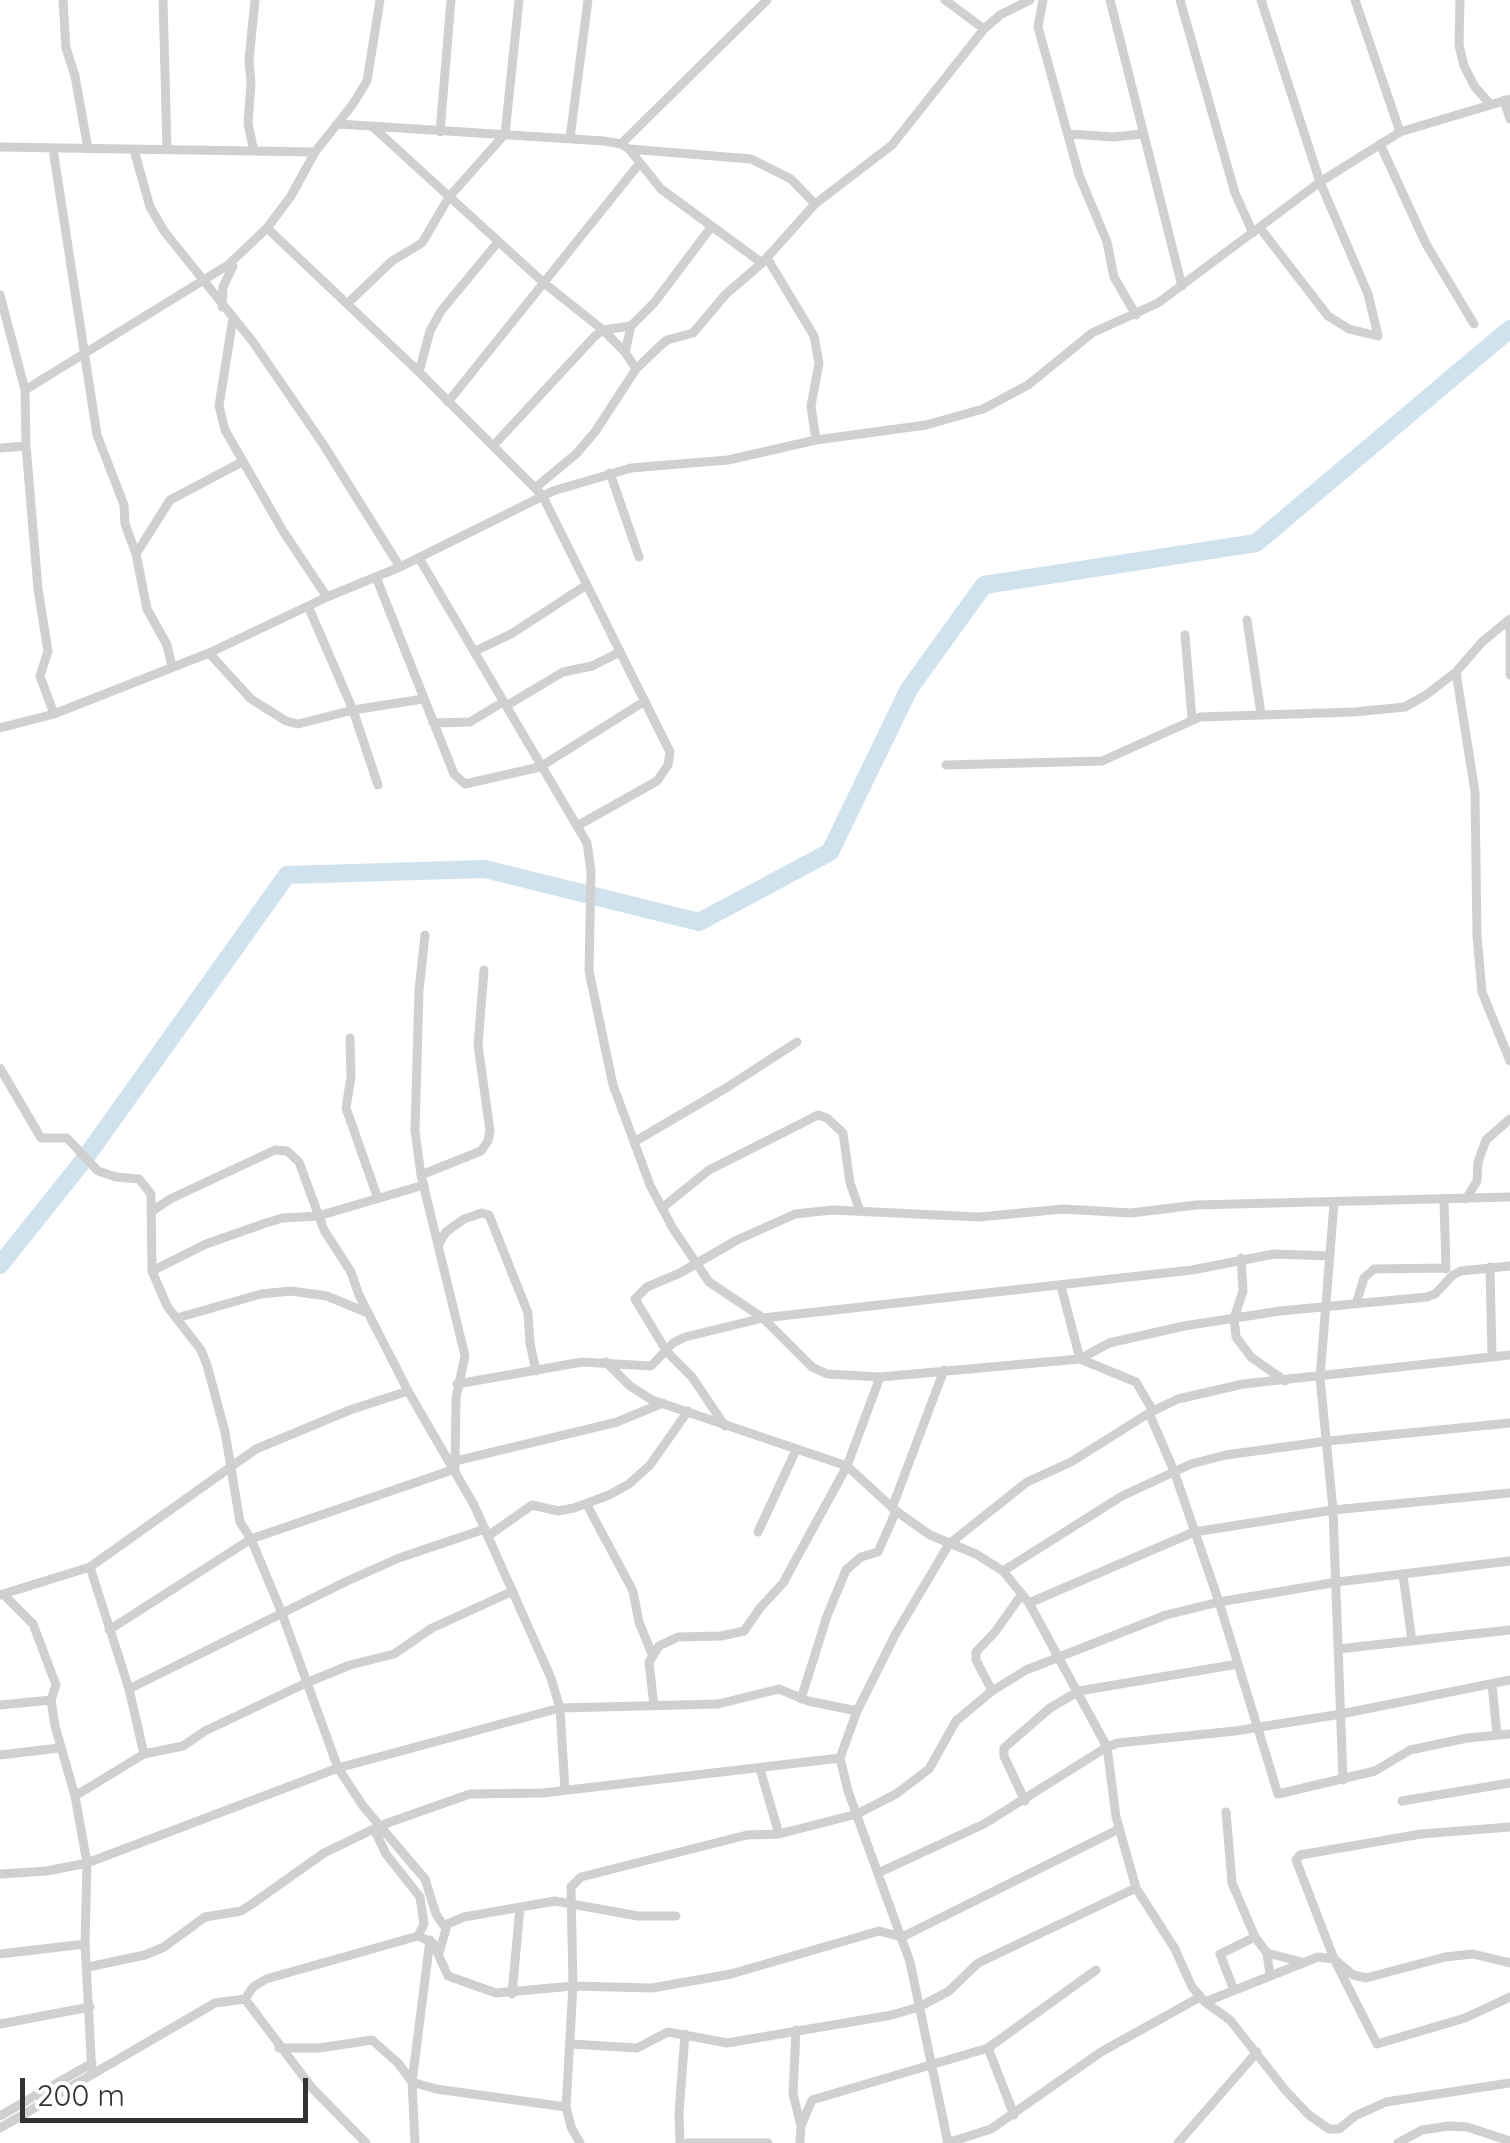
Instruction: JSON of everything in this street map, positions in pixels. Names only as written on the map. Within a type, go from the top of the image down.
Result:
[{"type":"street","points":[[63,0],[66,48],[88,150]]},
{"type":"street","points":[[163,0],[167,149]]},
{"type":"street","points":[[254,151],[248,104],[255,0]]},
{"type":"street","points":[[222,307],[223,286],[241,256],[299,185],[316,152],[367,80],[380,0]]},
{"type":"street","points":[[440,132],[451,0]]},
{"type":"street","points":[[348,303],[392,261],[422,243],[449,197],[505,134],[519,0]]},
{"type":"street","points":[[570,138],[588,0]]},
{"type":"street","points":[[625,146],[767,0]]},
{"type":"street","points":[[945,0],[984,29]]},
{"type":"street","points":[[997,0],[1000,14]]},
{"type":"street","points":[[0,728],[54,714],[209,654],[419,558],[538,491],[594,432],[636,370],[667,340],[693,332],[816,204],[892,145],[984,29],[1000,14],[1030,0]]},
{"type":"street","points":[[1043,0],[1038,28],[1082,187],[1107,242],[1114,277],[1136,315]]},
{"type":"street","points":[[1110,0],[1182,286]]},
{"type":"street","points":[[1180,0],[1234,193],[1257,231],[1328,316],[1348,329],[1378,336],[1368,294],[1320,182],[1261,0]]},
{"type":"street","points":[[1355,0],[1400,132]]},
{"type":"street","points":[[1460,0],[1464,66],[1490,104]]},
{"type":"street","points":[[538,491],[632,468],[728,460],[816,440],[926,425],[983,409],[1028,385],[1092,333],[1136,315],[1182,286],[1320,182],[1400,132],[1507,100],[1510,119]]},
{"type":"street","points":[[338,124],[570,138],[751,159],[791,179],[816,204]]},
{"type":"street","points":[[373,127],[544,284],[603,330],[636,370]]},
{"type":"street","points":[[1070,134],[1113,138],[1142,134]]},
{"type":"street","points":[[1380,144],[1426,244],[1474,324]]},
{"type":"street","points":[[625,146],[661,188],[764,261],[814,336],[818,349],[812,406],[816,440]]},
{"type":"street","points":[[0,147],[316,152]]},
{"type":"street","points":[[53,148],[97,435],[119,487],[147,609],[167,646],[172,666]]},
{"type":"street","points":[[134,150],[150,207],[323,444],[400,567]]},
{"type":"street","points":[[448,402],[640,164]]},
{"type":"street","points":[[624,352],[631,326],[654,303],[712,226]]},
{"type":"street","points":[[267,228],[538,491],[670,752],[668,765],[657,781],[577,826]]},
{"type":"street","points":[[419,372],[430,331],[441,312],[498,242]]},
{"type":"street","points":[[25,390],[241,256]]},
{"type":"street","points":[[0,295],[25,390],[38,589],[48,651],[40,676],[54,714]]},
{"type":"street","points":[[233,318],[219,406],[226,430],[327,597]]},
{"type":"street","points":[[493,446],[584,345],[603,330],[631,326]]},
{"type":"street","points":[[0,448],[26,446]]},
{"type":"street","points":[[136,554],[170,500],[242,462]]},
{"type":"street","points":[[610,473],[638,557]]},
{"type":"street","points":[[419,558],[591,855],[589,972],[613,1085],[662,1208],[696,1264],[722,1293],[763,1318],[802,1358],[827,1374],[880,1377],[1080,1359],[1110,1343],[1234,1318],[1427,1298],[1461,1271],[1510,1266]]},
{"type":"street","points":[[376,577],[454,774],[465,784],[540,766],[645,702]]},
{"type":"street","points":[[475,651],[511,634],[585,586]]},
{"type":"street","points":[[308,606],[353,710],[378,785]]},
{"type":"street","points":[[1247,620],[1261,714]]},
{"type":"street","points":[[946,765],[1102,761],[1192,718],[1390,710],[1417,702],[1456,672],[1482,642],[1510,620],[1510,675]]},
{"type":"street","points":[[1185,635],[1192,718]]},
{"type":"street","points":[[433,723],[470,722],[562,672],[592,666],[618,653]]},
{"type":"street","points":[[209,654],[240,690],[286,721],[304,724],[353,710],[423,698]]},
{"type":"street","points":[[1456,672],[1475,792],[1477,936],[1482,992],[1510,1061]]},
{"type":"street","points":[[425,935],[414,1130],[422,1180],[465,1356],[457,1384],[455,1465]]},
{"type":"street","points":[[152,1271],[230,1235],[282,1218],[318,1216],[422,1180],[481,1150],[490,1131],[478,1046],[484,970]]},
{"type":"street","points":[[350,1038],[351,1078],[346,1108],[377,1196]]},
{"type":"street","points":[[634,1142],[797,1042]]},
{"type":"street","points":[[1,1072],[42,1138],[67,1138],[98,1171],[140,1179],[151,1194],[152,1271],[160,1293],[201,1350],[207,1365],[222,1417],[237,1515],[252,1539],[282,1611],[338,1768],[378,1827],[426,1879],[436,1914],[445,1926],[439,1953]]},
{"type":"street","points":[[662,1208],[709,1170],[818,1115],[843,1133],[850,1183],[860,1210]]},
{"type":"street","points":[[1466,1199],[1477,1181],[1481,1150],[1492,1133],[1510,1119]]},
{"type":"street","points":[[152,1212],[170,1200],[283,1149],[294,1155],[304,1171],[318,1216],[351,1272],[408,1391],[455,1465],[551,1678],[560,1708],[565,1790]]},
{"type":"street","points":[[1477,1181],[1489,1198]]},
{"type":"street","points":[[151,1194],[170,1200]]},
{"type":"street","points":[[725,1426],[692,1377],[667,1352],[635,1299],[647,1287],[736,1240],[796,1214],[860,1210],[978,1216],[1063,1209],[1131,1213],[1196,1205],[1510,1197]]},
{"type":"street","points":[[1444,1200],[1446,1282]]},
{"type":"street","points":[[1334,1203],[1320,1378],[1333,1510],[1343,1780]]},
{"type":"street","points":[[438,1245],[446,1232],[464,1218],[489,1215],[528,1314],[536,1371]]},
{"type":"street","points":[[457,1384],[582,1362],[651,1366],[685,1337],[763,1318],[1192,1270],[1274,1254],[1330,1256]]},
{"type":"street","points":[[1241,1258],[1243,1291],[1234,1318],[1236,1337],[1243,1350],[1285,1381]]},
{"type":"street","points":[[1356,1304],[1364,1278],[1374,1269],[1446,1268]]},
{"type":"street","points":[[1490,1268],[1492,1356]]},
{"type":"street","points":[[1061,1286],[1080,1359]]},
{"type":"street","points":[[177,1318],[261,1294],[292,1291],[327,1296],[368,1313]]},
{"type":"street","points":[[1510,1355],[1200,1392],[1151,1412],[1071,1462],[1027,1482],[949,1544],[895,1635],[857,1712],[840,1758],[913,1973],[948,2143],[991,2129],[1014,2116],[1101,2052],[1202,1999],[1302,1962],[1318,1957],[1334,1959],[1353,1975],[1366,1978],[1445,1957],[1473,1954],[1510,1963]]},
{"type":"street","points":[[1080,1359],[1136,1382],[1151,1412],[1218,1602],[1278,1794],[1374,1771],[1410,1750],[1510,1734]]},
{"type":"street","points":[[606,1362],[630,1386],[663,1403],[846,1466],[894,1510],[930,1535],[976,1554],[1003,1571],[1026,1598],[1107,1747],[1119,1829],[1136,1888],[1202,1999],[1230,2020],[1297,2104],[1329,2130],[1338,2129],[1386,2102],[1510,2083]]},
{"type":"street","points":[[801,1699],[846,1570],[861,1557],[874,1555],[881,1548],[944,1370]]},
{"type":"street","points":[[652,1654],[670,1639],[736,1634],[750,1626],[760,1608],[783,1584],[846,1466],[880,1377]]},
{"type":"street","points":[[92,2069],[86,1944],[88,1863],[75,1796],[59,1748],[52,1700],[56,1692],[54,1675],[33,1624],[2,1595],[90,1568],[230,1467],[285,1435],[408,1391]]},
{"type":"street","points":[[110,1630],[252,1539],[455,1465],[617,1422],[663,1403]]},
{"type":"street","points":[[130,1690],[282,1611],[399,1558],[487,1532],[532,1505],[558,1510],[609,1496],[642,1473],[688,1410]]},
{"type":"street","points":[[1003,1571],[1070,1527],[1174,1471],[1226,1455],[1510,1423]]},
{"type":"street","points":[[758,1532],[796,1450]]},
{"type":"street","points":[[992,1691],[976,1660],[976,1652],[1026,1598],[1194,1532],[1333,1510],[1510,1493]]},
{"type":"street","points":[[587,1505],[633,1591],[639,1622],[652,1654],[648,1673],[654,1706]]},
{"type":"street","points":[[580,2143],[566,2108],[574,1986],[570,1903],[574,1882],[595,1872],[747,1835],[779,1834],[857,1814],[896,1794],[929,1769],[956,1721],[992,1691],[1026,1670],[1166,1614],[1337,1582],[1510,1562]]},
{"type":"street","points":[[90,1568],[130,1690],[144,1754]]},
{"type":"street","points":[[1403,1575],[1412,1641]]},
{"type":"street","points":[[75,1796],[144,1754],[183,1746],[205,1731],[306,1682],[394,1654],[432,1628],[513,1591]]},
{"type":"street","points":[[1338,1648],[1510,1630]]},
{"type":"street","points":[[1025,1801],[1004,1748],[1042,1713],[1078,1692],[1238,1664]]},
{"type":"street","points":[[878,1873],[945,1845],[1025,1801],[1107,1747],[1342,1714],[1510,1680]]},
{"type":"street","points":[[1492,1684],[1497,1735]]},
{"type":"street","points":[[0,1874],[88,1863],[338,1768],[560,1708],[718,1704],[779,1689],[801,1699],[857,1712]]},
{"type":"street","points":[[0,1705],[52,1700]]},
{"type":"street","points":[[0,1754],[59,1748]]},
{"type":"street","points":[[88,1966],[164,1948],[196,1921],[241,1911],[304,1865],[378,1827],[470,1794],[565,1790],[840,1758]]},
{"type":"street","points":[[760,1769],[779,1834]]},
{"type":"street","points":[[1402,1801],[1510,1783]]},
{"type":"street","points":[[1226,1812],[1232,1884],[1255,1937],[1267,1953],[1270,1975]]},
{"type":"street","points":[[378,1827],[386,1854],[420,1898],[424,1924],[418,1936]]},
{"type":"street","points":[[1510,1828],[1421,1834],[1300,1855],[1296,1860],[1334,1959],[1377,2044],[1466,2018],[1510,1997]]},
{"type":"street","points":[[0,2116],[216,2003],[245,1999],[253,1987],[266,1979],[418,1936],[430,1940],[448,1976],[496,1993],[574,1986],[652,1988],[730,1974],[879,1932],[902,1937],[1119,1829]]},
{"type":"street","points":[[570,2044],[637,2048],[663,2033],[727,2043],[892,2016],[949,1991],[978,1963],[1136,1888]]},
{"type":"street","points":[[445,1926],[464,1917],[555,1901],[638,1916],[676,1916]]},
{"type":"street","points":[[512,1994],[520,1907]]},
{"type":"street","points":[[1234,1990],[1220,1954],[1255,1937]]},
{"type":"street","points":[[415,2143],[412,2082],[430,1940]]},
{"type":"street","points":[[0,1954],[86,1944]]},
{"type":"street","points":[[1267,1953],[1302,1962]]},
{"type":"street","points":[[800,2126],[812,2100],[988,2048],[1096,1970]]},
{"type":"street","points":[[245,1999],[279,2048],[326,2104],[366,2143]]},
{"type":"street","points":[[0,2024],[90,2007]]},
{"type":"street","points":[[796,2030],[793,2094],[800,2143]]},
{"type":"street","points":[[680,2143],[685,2034]]},
{"type":"street","points":[[279,2048],[319,2048],[372,2040],[412,2082],[566,2108]]},
{"type":"street","points":[[988,2048],[1014,2116]]},
{"type":"street","points":[[1178,2143],[1257,2052]]},
{"type":"street","points":[[0,2128],[92,2069]]},
{"type":"street","points":[[1398,2143],[1422,2130],[1448,2126],[1466,2127],[1510,2141]]},
{"type":"street","points":[[688,2143],[768,2143]]},
{"type":"waterway","points":[[0,1265],[83,1161],[287,875],[485,869],[699,922],[830,852],[909,689],[984,585],[1256,543],[1510,329]]}]
